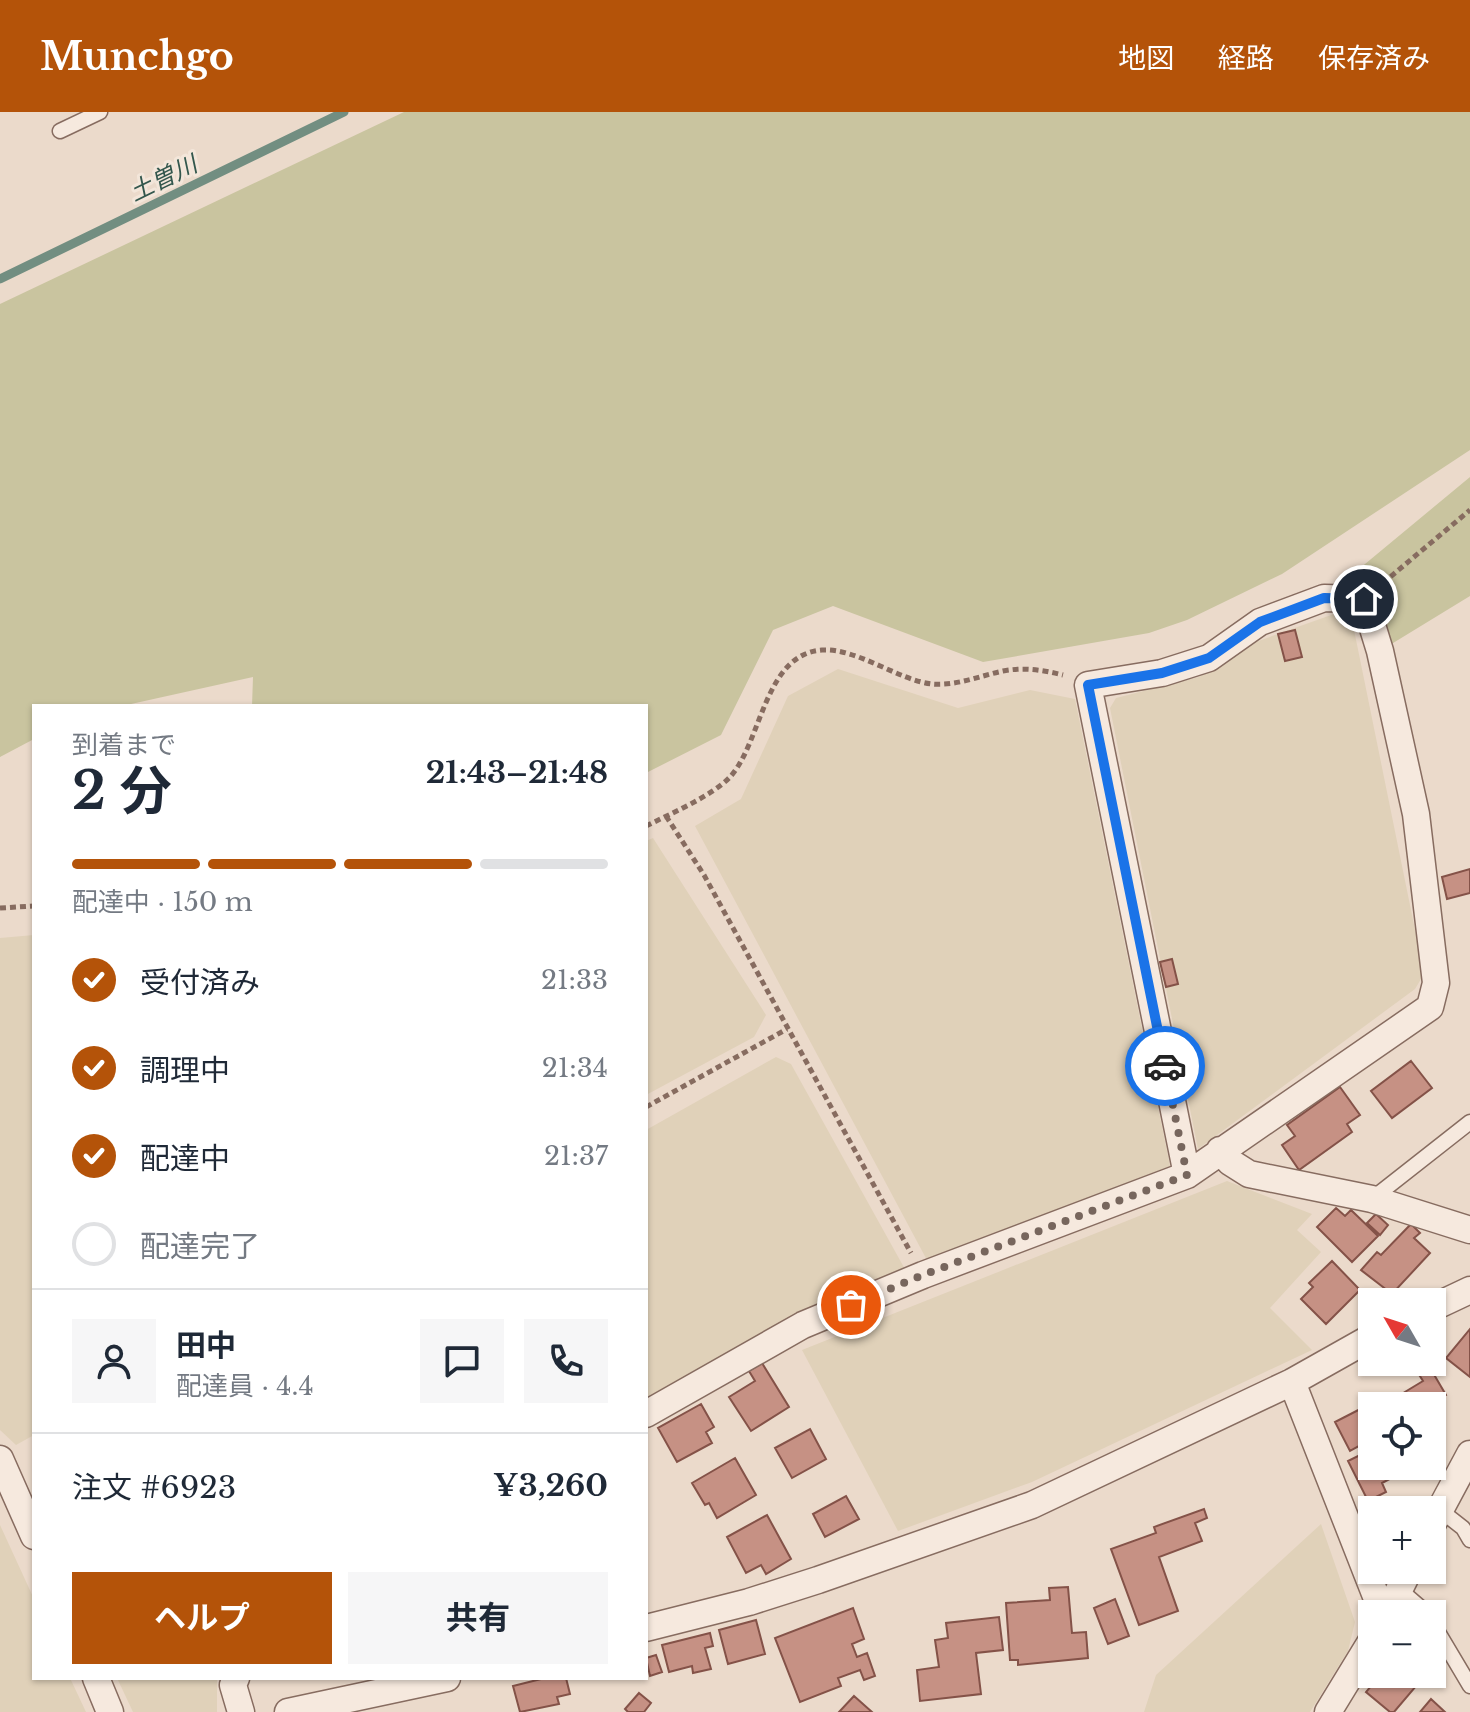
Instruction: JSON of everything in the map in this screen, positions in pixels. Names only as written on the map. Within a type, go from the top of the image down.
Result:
[{"type":"street","points":[[648,1413],[803,1325],[923,1275],[1187,1175],[1430,1007],[1436,983],[1416,814],[1380,651],[1364,599],[1324,598],[1260,622],[1209,658],[1162,673],[1088,685],[1187,1175]]},
{"type":"street","points":[[1220,1150],[1230,1162],[1249,1174],[1372,1199],[1470,1230]]},
{"type":"street","points":[[1446,1301],[1470,1290]]},
{"type":"street","points":[[648,1627],[749,1602],[818,1580],[1032,1505],[1292,1382],[1358,1345]]},
{"type":"street","points":[[1292,1382],[1379,1600]]},
{"type":"street","points":[[1446,1498],[1470,1454]]},
{"type":"street","points":[[1,1462],[32,1532]]},
{"type":"street","points":[[1328,1712],[1358,1663]]},
{"type":"street","points":[[97,1680],[110,1712]]},
{"type":"street","points":[[235,1680],[233,1685],[241,1712]]},
{"type":"street","points":[[288,1712],[438,1680]]},
{"type":"lane","points":[[60,131],[100,112]]},
{"type":"lane","points":[[1372,1199],[1470,1122]]},
{"type":"lane","points":[[1446,1521],[1463,1528],[1470,1540]]},
{"type":"lane","points":[[1446,1646],[1470,1686]]},
{"type":"path","points":[[1364,599],[1470,510]]},
{"type":"path","points":[[648,825],[729,778],[744,756],[776,680],[786,667],[802,656],[822,650],[854,656],[928,683],[950,685],[1006,670],[1036,669],[1076,678],[1088,685]]},
{"type":"path","points":[[666,816],[704,875],[923,1275]]},
{"type":"path","points":[[0,908],[32,906]]},
{"type":"path","points":[[648,1106],[787,1029]]},
{"type":"shaded area","points":[[404,112],[1470,112],[1470,450],[1282,574],[1187,620],[1149,633],[983,662],[833,606],[773,630],[721,735],[648,772],[648,704],[252,704],[253,677],[131,704],[32,704],[32,740],[0,757],[0,304]]},
{"type":"shaded area","points":[[1470,477],[1470,596],[1380,651],[1364,599],[1324,598]]},
{"type":"shaded area","points":[[1334,614],[1351,615],[1424,974],[1415,989],[1198,1149],[1110,708],[1116,698],[1199,677],[1250,644]]},
{"type":"shaded area","points":[[838,669],[958,708],[1030,690],[1075,699],[1170,1166],[928,1262],[695,826],[741,799],[788,696]]},
{"type":"shaded area","points":[[653,838],[766,1015],[754,1037],[648,1094],[648,840]]},
{"type":"shaded area","points":[[32,935],[32,1436],[16,1445],[0,1430],[0,938]]},
{"type":"shaded area","points":[[776,1057],[791,1064],[906,1271],[648,1406],[648,1129]]},
{"type":"shaded area","points":[[1227,1181],[1312,1214],[1297,1230],[1321,1252],[1270,1308],[1312,1350],[1032,1482],[898,1531],[802,1350]]},
{"type":"shaded area","points":[[1321,1524],[1355,1622],[1348,1651],[1310,1712],[1144,1712],[1156,1675]]},
{"type":"shaded area","points":[[0,1525],[32,1595],[32,1680],[71,1680],[86,1712],[0,1712]]},
{"type":"shaded area","points":[[118,1680],[217,1680],[217,1712],[133,1712]]},
{"type":"building","points":[[1295,630],[1302,657],[1285,661],[1278,634]]},
{"type":"building","points":[[1470,869],[1470,893],[1447,899],[1442,877]]},
{"type":"building","points":[[1172,959],[1178,984],[1166,987],[1160,962]]},
{"type":"building","points":[[1411,1061],[1432,1088],[1392,1118],[1371,1091]]},
{"type":"building","points":[[1340,1087],[1360,1115],[1347,1124],[1352,1132],[1299,1170],[1282,1145],[1295,1136],[1287,1125]]},
{"type":"building","points":[[1336,1208],[1345,1216],[1351,1210],[1378,1236],[1352,1262],[1317,1227]]},
{"type":"building","points":[[1376,1214],[1388,1225],[1380,1235],[1367,1223]]},
{"type":"building","points":[[1411,1224],[1420,1233],[1414,1238],[1430,1253],[1398,1288],[1384,1288],[1361,1270],[1377,1252],[1381,1255]]},
{"type":"building","points":[[1332,1261],[1358,1288],[1358,1292],[1326,1324],[1301,1299],[1313,1287],[1309,1283]]},
{"type":"building","points":[[1470,1329],[1470,1377],[1446,1358]]},
{"type":"building","points":[[762,1363],[789,1407],[751,1431],[729,1397],[755,1381],[749,1371]]},
{"type":"building","points":[[1420,1376],[1435,1376],[1444,1392],[1405,1392],[1423,1381]]},
{"type":"building","points":[[701,1404],[714,1427],[706,1432],[712,1443],[677,1462],[658,1428]]},
{"type":"building","points":[[1358,1410],[1358,1447],[1350,1451],[1335,1422]]},
{"type":"building","points":[[810,1429],[826,1459],[792,1478],[775,1448]]},
{"type":"building","points":[[1358,1456],[1358,1480],[1388,1480],[1382,1483],[1386,1492],[1366,1496],[1348,1461]]},
{"type":"building","points":[[735,1458],[756,1495],[717,1518],[692,1483]]},
{"type":"building","points":[[846,1496],[859,1519],[825,1537],[813,1514]]},
{"type":"building","points":[[1204,1509],[1207,1518],[1195,1523],[1202,1541],[1159,1557],[1178,1611],[1139,1625],[1111,1549],[1156,1533],[1154,1527]]},
{"type":"building","points":[[767,1515],[791,1559],[766,1574],[761,1565],[746,1573],[727,1537]]},
{"type":"building","points":[[1068,1587],[1072,1633],[1086,1632],[1088,1658],[1018,1665],[1018,1660],[1010,1660],[1006,1603],[1050,1600],[1049,1588]]},
{"type":"building","points":[[1115,1599],[1129,1636],[1108,1644],[1094,1608]]},
{"type":"building","points":[[853,1608],[864,1639],[852,1644],[857,1657],[867,1653],[875,1676],[864,1680],[860,1670],[838,1678],[841,1686],[800,1702],[775,1638]]},
{"type":"building","points":[[999,1617],[1003,1650],[976,1653],[981,1694],[920,1701],[917,1670],[939,1667],[935,1640],[948,1638],[946,1623]]},
{"type":"building","points":[[756,1620],[765,1654],[728,1664],[719,1630]]},
{"type":"building","points":[[710,1633],[713,1646],[705,1648],[711,1669],[693,1673],[692,1666],[669,1672],[662,1645]]},
{"type":"building","points":[[656,1655],[662,1672],[650,1676],[648,1657]]},
{"type":"building","points":[[537,1680],[566,1680],[570,1694],[557,1697],[559,1704],[520,1712],[513,1686]]},
{"type":"building","points":[[1369,1688],[1414,1688],[1394,1712],[1366,1692]]},
{"type":"building","points":[[639,1693],[651,1703],[644,1712],[628,1712],[625,1709]]},
{"type":"building","points":[[854,1696],[872,1712],[839,1712]]},
{"type":"building","points":[[1431,1699],[1445,1712],[1420,1712]]},
{"type":"waterway","name":"土曽川","points":[[0,279],[344,112]]},
{"type":"way so far","points":[[851,1305],[1187,1175],[1165,1066]]},
{"type":"route","points":[[1165,1066],[1088,685],[1162,673],[1209,658],[1260,622],[1324,598],[1364,599]]}]
